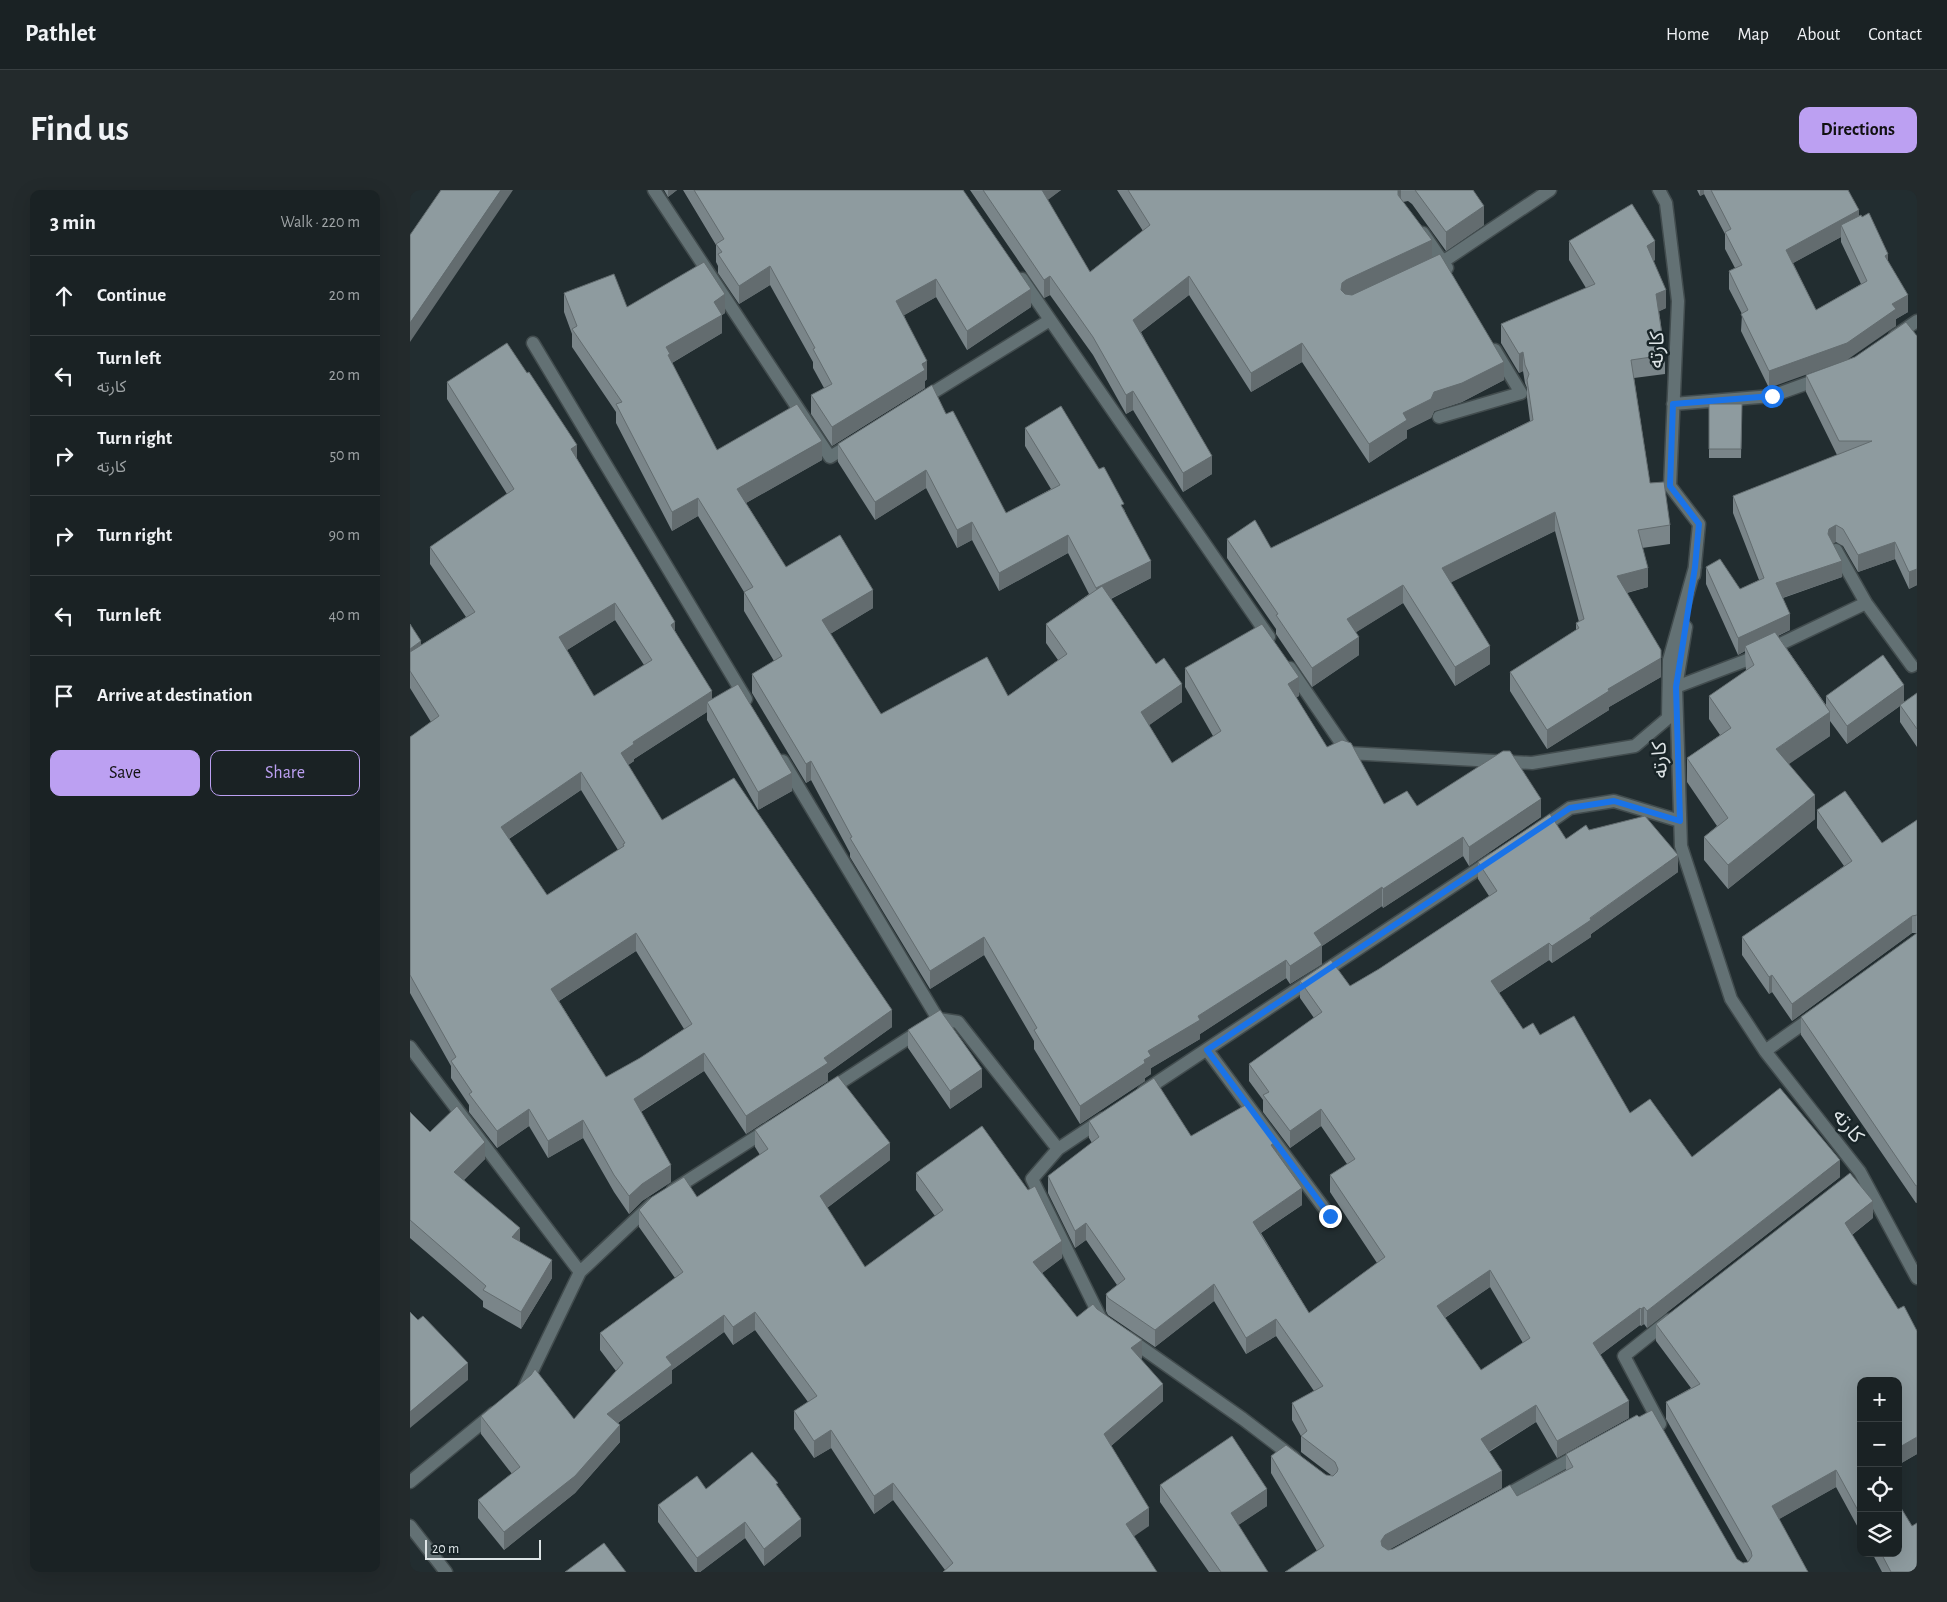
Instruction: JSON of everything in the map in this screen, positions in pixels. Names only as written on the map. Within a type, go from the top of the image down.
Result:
[{"type":"street","points":[[654,190],[830,457],[862,437]]},
{"type":"street","points":[[1427,270],[1444,262],[1550,190]]},
{"type":"street","name":"کارته","points":[[1659,190],[1666,203],[1678,301],[1670,486],[1699,524],[1695,567],[1676,687],[1681,846],[1732,999],[1765,1051],[1856,1175],[1917,1278]]},
{"type":"street","points":[[1416,224],[1454,278]]},
{"type":"street","points":[[1016,271],[1348,753],[1532,763],[1635,746],[1668,718],[1669,660],[1695,567]]},
{"type":"street","points":[[911,406],[1050,320]]},
{"type":"street","points":[[1886,342],[1917,321]]},
{"type":"street","points":[[1438,417],[1521,393],[1488,336]]},
{"type":"street","points":[[533,343],[753,711]]},
{"type":"street","points":[[1673,404],[1772,396],[1833,373]]},
{"type":"street","points":[[1836,550],[1866,603],[1912,666]]},
{"type":"street","points":[[1676,687],[1747,660],[1866,603]]},
{"type":"street","points":[[779,754],[938,1019]]},
{"type":"street","points":[[1529,836],[1570,808],[1614,801],[1680,821]]},
{"type":"street","points":[[1132,1099],[1504,852]]},
{"type":"street","points":[[1765,1051],[1821,1010]]},
{"type":"street","points":[[821,1094],[938,1019],[958,1022],[1058,1149]]},
{"type":"street","points":[[410,1047],[580,1272]]},
{"type":"street","points":[[1207,1050],[1330,1216]]},
{"type":"street","points":[[1116,1110],[1058,1149],[1032,1178],[1102,1320],[1243,1419],[1306,1467]]},
{"type":"street","points":[[410,1482],[526,1386],[580,1272],[646,1208],[780,1121]]},
{"type":"street","points":[[1668,1439],[1649,1416],[1624,1356],[1679,1313]]},
{"type":"street","points":[[1492,1502],[1594,1446]]},
{"type":"street","points":[[410,1526],[446,1572]]},
{"type":"building","points":[[441,190],[501,190],[410,323],[410,235]]},
{"type":"building","points":[[694,190],[963,190],[1031,289],[967,331],[936,279],[896,301],[927,361],[922,364],[925,370],[832,427],[811,395],[832,384],[813,349],[815,348],[770,266],[739,286],[718,254],[722,252],[716,244],[724,239]]},
{"type":"building","points":[[983,190],[1042,190],[1090,272],[1150,225],[1128,190],[1398,190],[1398,195],[1432,240],[1346,280],[1342,283],[1341,290],[1345,294],[1352,295],[1440,254],[1504,362],[1462,383],[1434,392],[1431,399],[1403,413],[1407,420],[1369,444],[1302,343],[1251,373],[1189,276],[1133,320],[1212,456],[1183,473],[1133,391],[1126,395],[1093,337],[1050,276],[1044,280]]},
{"type":"building","points":[[1415,190],[1473,190],[1484,206],[1446,232]]},
{"type":"building","points":[[1711,190],[1848,190],[1859,210],[1786,250],[1816,310],[1867,281],[1841,225],[1869,213],[1888,254],[1885,256],[1908,295],[1892,304],[1896,309],[1847,343],[1769,371],[1741,314],[1748,310],[1729,271],[1742,265],[1725,232],[1731,229]]},
{"type":"building","points":[[1632,204],[1655,241],[1647,246],[1666,290],[1656,294],[1665,355],[1631,360],[1650,483],[1664,482],[1670,525],[1638,530],[1648,568],[1617,576],[1661,650],[1661,658],[1608,689],[1609,691],[1547,730],[1510,672],[1579,628],[1576,623],[1584,619],[1555,512],[1442,568],[1490,646],[1455,667],[1403,585],[1347,619],[1359,637],[1312,668],[1227,539],[1255,520],[1271,548],[1533,420],[1527,380],[1529,374],[1523,352],[1519,354],[1501,324],[1595,284],[1569,241]]},
{"type":"building","points":[[704,262],[725,294],[714,302],[722,315],[666,347],[670,354],[668,355],[717,450],[797,404],[822,441],[737,489],[786,567],[840,535],[873,590],[822,620],[881,714],[987,657],[1008,696],[1067,654],[1046,624],[1102,586],[1156,664],[1164,658],[1182,684],[1141,712],[1172,763],[1221,731],[1185,668],[1262,624],[1299,677],[1288,684],[1327,747],[1342,740],[1351,743],[1384,804],[1407,791],[1417,806],[1503,751],[1510,751],[1541,799],[1469,847],[1463,837],[1383,889],[1382,887],[1314,933],[1322,945],[1290,966],[1286,960],[1198,1016],[1200,1020],[1148,1051],[1151,1056],[1144,1060],[1145,1063],[1080,1106],[1034,1030],[1037,1028],[984,937],[930,971],[850,838],[852,837],[811,761],[806,764],[752,674],[782,656],[744,592],[753,587],[698,498],[672,512],[616,404],[622,402],[572,329],[577,326],[564,293],[614,274],[627,307]]},
{"type":"building","points":[[1906,322],[1917,336],[1917,569],[1909,572],[1895,542],[1858,555],[1843,529],[1836,525],[1829,529],[1828,534],[1842,561],[1776,583],[1790,614],[1738,638],[1706,567],[1720,559],[1740,589],[1764,578],[1733,496],[1872,441],[1839,441],[1806,375],[1855,357]]},
{"type":"building","points":[[507,343],[527,373],[529,372],[577,445],[571,449],[675,622],[671,625],[712,691],[633,742],[634,744],[621,753],[662,820],[734,778],[892,1010],[824,1058],[828,1063],[746,1116],[704,1053],[634,1099],[671,1165],[642,1184],[629,1196],[614,1175],[583,1120],[548,1141],[529,1109],[497,1131],[469,1094],[472,1092],[451,1061],[456,1057],[410,975],[410,737],[439,716],[410,671],[410,652],[475,612],[430,547],[514,489],[447,382]],"holes":[[[615,603],[652,660],[594,696],[559,637]],[[581,772],[625,843],[623,844],[624,846],[547,895],[501,827]],[[636,933],[692,1024],[640,1058],[606,1077],[551,989]]]},
{"type":"building","points":[[932,385],[946,414],[953,411],[1006,513],[1060,485],[1025,428],[1061,406],[1099,469],[1104,467],[1124,504],[1121,505],[1151,561],[1096,588],[1068,535],[999,573],[972,522],[957,530],[926,470],[875,502],[838,444]]},
{"type":"building","points":[[1709,404],[1742,404],[1741,449],[1709,449]]},
{"type":"building","points":[[410,624],[421,641],[410,649]]},
{"type":"building","points":[[1775,632],[1830,712],[1776,749],[1815,795],[1728,865],[1704,837],[1728,818],[1687,758],[1731,728],[1709,696],[1754,665],[1745,646]]},
{"type":"building","points":[[1883,655],[1904,685],[1847,726],[1826,696]]},
{"type":"building","points":[[738,684],[792,773],[758,792],[707,702]]},
{"type":"building","points":[[1917,693],[1917,729],[1900,705]]},
{"type":"building","points":[[1845,791],[1882,843],[1917,820],[1917,915],[1912,916],[1792,1004],[1772,975],[1769,977],[1742,937],[1852,861],[1817,810]]},
{"type":"building","points":[[1550,814],[1566,839],[1586,825],[1589,830],[1645,816],[1678,855],[1590,918],[1591,920],[1552,946],[1549,943],[1491,981],[1523,1029],[1533,1023],[1540,1035],[1574,1016],[1630,1113],[1650,1099],[1692,1157],[1780,1088],[1840,1160],[1647,1311],[1644,1307],[1640,1308],[1593,1343],[1629,1401],[1557,1441],[1536,1405],[1481,1439],[1502,1471],[1385,1535],[1381,1541],[1382,1546],[1388,1550],[1393,1549],[1510,1485],[1517,1496],[1573,1467],[1566,1454],[1637,1415],[1639,1417],[1652,1410],[1737,1559],[1743,1563],[1748,1562],[1752,1556],[1751,1551],[1666,1402],[1700,1384],[1656,1324],[1850,1173],[1873,1201],[1845,1223],[1898,1309],[1904,1306],[1917,1331],[1917,1437],[1902,1446],[1902,1377],[1857,1377],[1857,1509],[1836,1470],[1772,1506],[1808,1572],[1285,1572],[1324,1546],[1271,1456],[1286,1445],[1326,1475],[1333,1476],[1337,1472],[1338,1469],[1335,1462],[1301,1436],[1307,1431],[1292,1403],[1323,1386],[1276,1319],[1246,1338],[1214,1284],[1155,1330],[1108,1298],[1106,1294],[1125,1279],[1086,1223],[1075,1231],[1048,1176],[1099,1137],[1089,1121],[1154,1078],[1191,1136],[1249,1103],[1277,1141],[1271,1145],[1302,1188],[1253,1222],[1309,1313],[1385,1257],[1330,1175],[1355,1159],[1321,1109],[1290,1131],[1263,1095],[1269,1092],[1249,1064],[1322,1012],[1300,981],[1331,960],[1350,986],[1497,891],[1478,862]],"holes":[[[1490,1270],[1530,1338],[1481,1370],[1437,1306]]]},
{"type":"building","points":[[1917,933],[1917,1185],[1916,1186],[1801,1017]]},
{"type":"building","points":[[940,1010],[982,1069],[950,1091],[908,1030]]},
{"type":"building","points":[[838,1076],[890,1143],[820,1196],[865,1267],[943,1210],[916,1173],[982,1126],[1028,1190],[1035,1186],[1062,1241],[1033,1262],[1077,1317],[1093,1304],[1097,1309],[1142,1340],[1131,1348],[1163,1384],[1104,1434],[1149,1508],[1126,1524],[1157,1572],[943,1572],[953,1563],[893,1483],[874,1496],[831,1430],[814,1441],[794,1411],[817,1396],[755,1312],[733,1327],[724,1315],[666,1357],[672,1365],[607,1414],[620,1425],[575,1476],[504,1532],[478,1500],[520,1467],[481,1416],[531,1375],[535,1369],[574,1419],[623,1363],[600,1333],[683,1272],[639,1210],[652,1197],[684,1177],[697,1197],[768,1149],[755,1130]]},
{"type":"building","points":[[457,1106],[485,1142],[454,1172],[520,1228],[512,1237],[552,1260],[521,1312],[483,1290],[486,1286],[410,1220],[410,1112],[430,1132]]},
{"type":"building","points":[[410,1312],[418,1320],[423,1316],[468,1363],[410,1412]]},
{"type":"building","points":[[1232,1436],[1267,1489],[1231,1513],[1268,1572],[1221,1572],[1160,1485]]},
{"type":"building","points":[[752,1452],[778,1483],[776,1484],[801,1519],[764,1549],[745,1522],[697,1558],[658,1505],[697,1476],[706,1489]]},
{"type":"building","points":[[1902,1510],[1912,1526],[1917,1523],[1917,1572],[1891,1572],[1883,1557],[1902,1557]]},
{"type":"building","points":[[604,1543],[626,1572],[565,1572]]},
{"type":"route","points":[[1330,1216],[1207,1050],[1570,808],[1614,801],[1680,821],[1676,687],[1695,567],[1699,524],[1670,486],[1673,404],[1772,396]]}]
